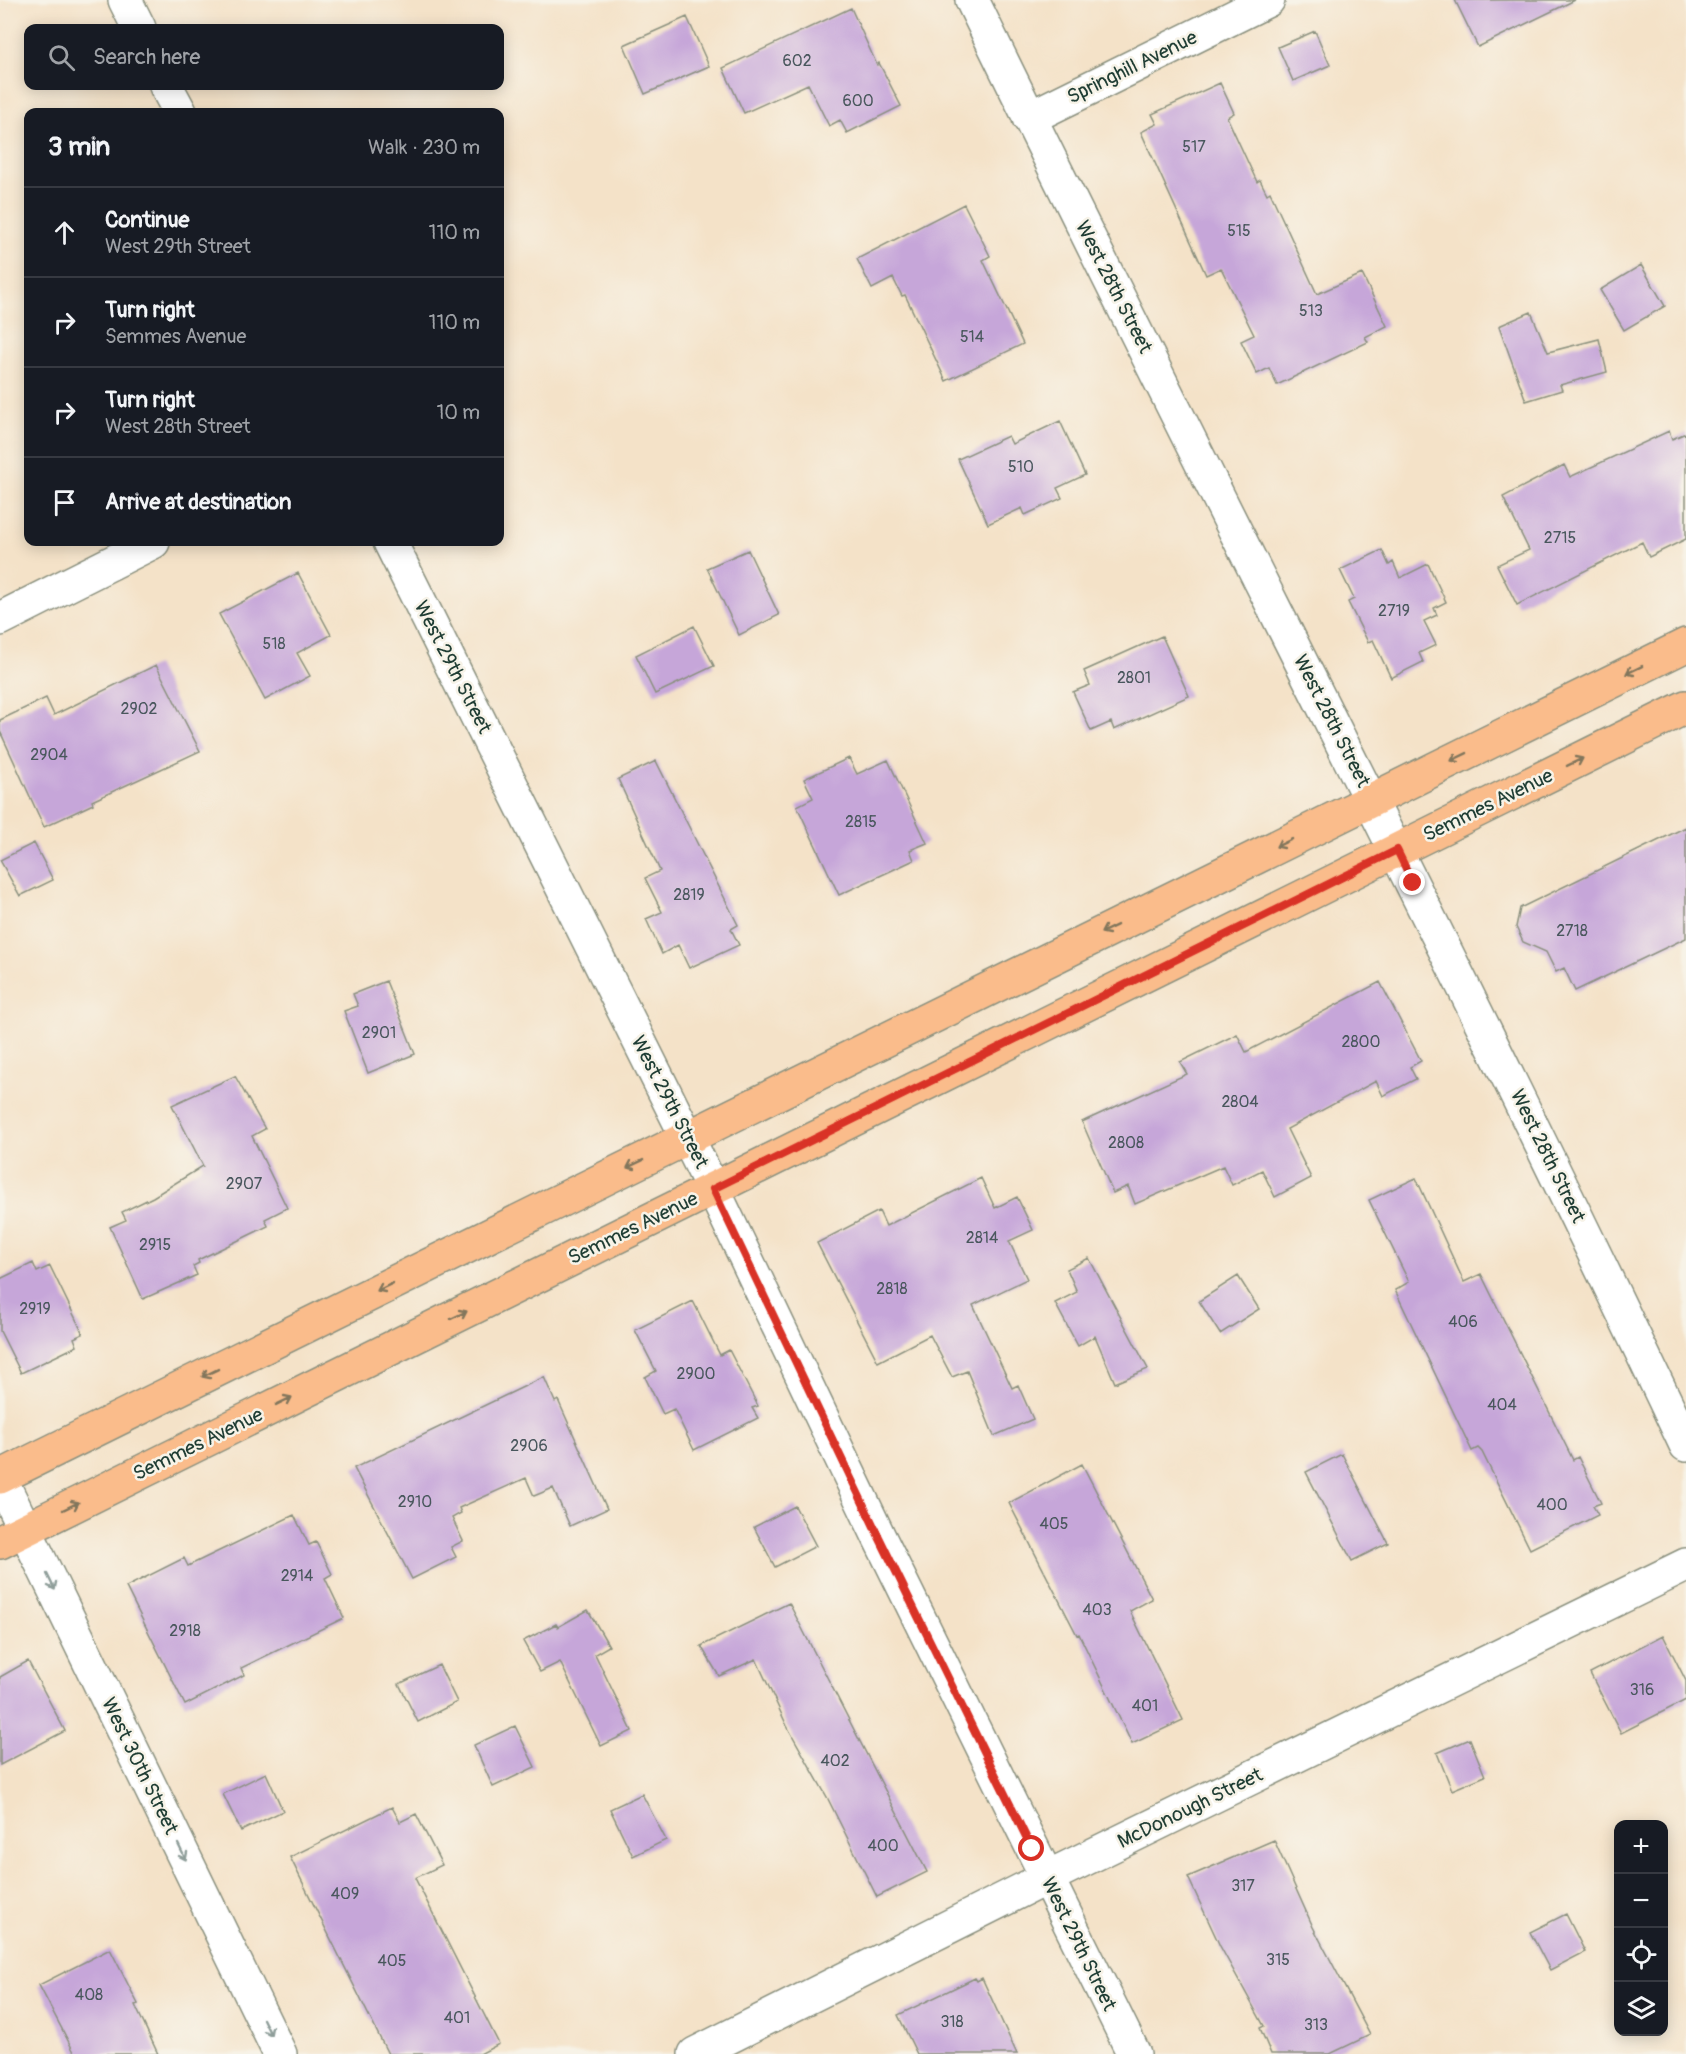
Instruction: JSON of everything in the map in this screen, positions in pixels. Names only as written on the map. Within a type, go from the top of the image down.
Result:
[{"type":"main road","points":[[0,1477],[1686,645]]},
{"type":"main road","name":"Semmes Avenue","points":[[13,1535],[1686,707]]},
{"type":"street","points":[[125,0],[137,24]]},
{"type":"street","name":"West 28th Street","points":[[972,0],[1567,1194],[1686,1445]]},
{"type":"street","name":"Springhill Avenue","points":[[1029,118],[1268,0]]},
{"type":"street","points":[[168,90],[178,108]]},
{"type":"street","points":[[0,619],[145,546]]},
{"type":"street","name":"West 29th Street","points":[[392,546],[713,1189],[879,1537],[1134,2054]]},
{"type":"street","name":"West 30th Street","points":[[0,1477],[13,1535],[280,2054]]},
{"type":"street","name":"McDonough Street","points":[[695,2054],[1046,1878],[1686,1565]]},
{"type":"building","points":[[1455,0],[1575,0],[1478,47]]},
{"type":"building","points":[[851,8],[877,65],[879,63],[901,106],[847,133],[840,120],[829,126],[808,84],[744,113],[723,68]]},
{"type":"building","points":[[687,17],[709,66],[645,94],[624,45]]},
{"type":"building","points":[[1315,31],[1330,65],[1293,81],[1278,47]]},
{"type":"building","points":[[1220,83],[1234,113],[1227,117],[1257,182],[1260,180],[1267,194],[1270,192],[1317,294],[1362,274],[1387,326],[1365,337],[1368,342],[1277,385],[1269,368],[1257,374],[1241,341],[1254,335],[1221,268],[1206,275],[1141,132],[1157,124],[1152,114]]},
{"type":"building","points":[[964,204],[990,256],[983,260],[1023,344],[946,381],[905,295],[902,296],[893,278],[872,289],[857,259]]},
{"type":"building","points":[[1641,265],[1665,306],[1624,330],[1600,290]]},
{"type":"building","points":[[1531,312],[1548,352],[1599,339],[1607,372],[1560,385],[1562,390],[1526,401],[1499,326]]},
{"type":"building","points":[[1060,421],[1085,475],[1057,488],[1062,498],[1025,515],[1022,508],[988,524],[958,459],[1008,436],[1012,444]]},
{"type":"building","points":[[1669,431],[1672,439],[1686,433],[1686,539],[1649,557],[1642,542],[1517,605],[1497,565],[1529,550],[1503,497],[1564,465],[1570,477]]},
{"type":"building","points":[[748,550],[779,615],[739,635],[707,568]]},
{"type":"building","points":[[1382,550],[1389,565],[1393,562],[1400,578],[1428,564],[1446,602],[1434,608],[1437,615],[1424,621],[1436,645],[1419,653],[1423,662],[1391,678],[1373,640],[1368,642],[1348,602],[1354,599],[1340,570]]},
{"type":"building","points":[[298,573],[331,635],[297,653],[310,676],[265,700],[219,614]]},
{"type":"building","points":[[694,626],[714,666],[655,694],[636,655]]},
{"type":"building","points":[[1162,636],[1189,696],[1114,730],[1111,722],[1091,731],[1073,692],[1090,685],[1084,671]]},
{"type":"building","points":[[156,665],[200,751],[92,801],[93,804],[44,827],[0,731],[0,720],[46,698],[54,715]]},
{"type":"building","points":[[849,758],[857,774],[888,760],[927,843],[910,850],[914,860],[839,895],[797,806],[813,798],[804,779]]},
{"type":"building","points":[[656,761],[738,925],[731,929],[739,945],[689,968],[678,945],[662,954],[646,919],[662,912],[645,878],[660,871],[618,779]]},
{"type":"building","points":[[1686,827],[1686,938],[1575,991],[1564,968],[1556,972],[1546,952],[1523,942],[1516,927],[1520,908]]},
{"type":"building","points":[[34,843],[53,880],[20,896],[0,860]]},
{"type":"building","points":[[386,981],[415,1054],[368,1073],[344,1011],[358,1006],[353,994]]},
{"type":"building","points":[[1380,982],[1421,1061],[1410,1067],[1416,1079],[1383,1096],[1376,1081],[1287,1129],[1311,1178],[1275,1197],[1262,1170],[1232,1185],[1223,1166],[1135,1204],[1128,1186],[1113,1193],[1082,1122],[1187,1074],[1180,1062],[1237,1034],[1246,1052]]},
{"type":"building","points":[[235,1076],[265,1129],[252,1136],[287,1208],[265,1219],[268,1226],[198,1260],[199,1263],[193,1266],[197,1275],[143,1299],[110,1227],[126,1220],[122,1212],[153,1197],[203,1166],[172,1105]]},
{"type":"building","points":[[981,1178],[995,1208],[1017,1197],[1033,1230],[1009,1241],[1027,1279],[973,1305],[1012,1388],[1018,1385],[1033,1419],[994,1436],[967,1371],[952,1377],[930,1335],[878,1362],[817,1243],[879,1211],[886,1226]]},
{"type":"building","points":[[1416,1178],[1464,1282],[1481,1274],[1573,1460],[1578,1457],[1601,1503],[1593,1506],[1598,1515],[1530,1549],[1482,1452],[1478,1448],[1472,1451],[1395,1290],[1409,1282],[1369,1200]]},
{"type":"building","points":[[1089,1258],[1148,1369],[1115,1383],[1095,1336],[1078,1346],[1055,1303],[1077,1292],[1067,1269]]},
{"type":"building","points":[[33,1263],[37,1272],[50,1266],[83,1334],[74,1338],[77,1346],[21,1373],[0,1331],[0,1279]]},
{"type":"building","points":[[1238,1276],[1259,1309],[1220,1334],[1199,1301]]},
{"type":"building","points":[[693,1301],[720,1355],[729,1350],[758,1406],[752,1408],[758,1418],[694,1450],[674,1409],[663,1414],[645,1377],[656,1371],[635,1330]]},
{"type":"building","points":[[544,1377],[555,1402],[558,1400],[607,1509],[570,1526],[553,1488],[534,1496],[526,1478],[459,1508],[461,1513],[452,1518],[463,1541],[451,1547],[456,1557],[412,1579],[354,1468]]},
{"type":"building","points":[[1342,1454],[1388,1543],[1352,1561],[1306,1472]]},
{"type":"building","points":[[1082,1464],[1152,1599],[1130,1611],[1183,1720],[1132,1744],[1079,1634],[1077,1635],[1009,1503]]},
{"type":"building","points":[[795,1506],[816,1546],[775,1567],[754,1527]]},
{"type":"building","points":[[294,1515],[309,1545],[316,1542],[332,1574],[325,1578],[344,1618],[241,1668],[244,1675],[185,1705],[126,1587],[184,1558],[188,1566]]},
{"type":"building","points":[[789,1603],[927,1872],[877,1897],[827,1797],[787,1726],[756,1659],[719,1676],[701,1646]]},
{"type":"building","points":[[588,1610],[609,1646],[595,1654],[632,1731],[601,1746],[560,1662],[540,1672],[523,1641],[556,1624],[558,1627]]},
{"type":"building","points":[[1663,1635],[1686,1681],[1686,1700],[1621,1733],[1590,1673]]},
{"type":"building","points":[[28,1661],[65,1731],[0,1765],[0,1677]]},
{"type":"building","points":[[439,1665],[457,1702],[418,1722],[399,1684]]},
{"type":"building","points":[[515,1726],[535,1767],[493,1787],[474,1745]]},
{"type":"building","points":[[1470,1739],[1485,1776],[1452,1790],[1437,1753]]},
{"type":"building","points":[[266,1773],[283,1811],[241,1831],[223,1794]]},
{"type":"building","points":[[642,1794],[666,1840],[633,1856],[610,1809]]},
{"type":"building","points":[[392,1807],[400,1822],[416,1814],[442,1865],[415,1878],[499,2044],[480,2054],[388,2054],[290,1857]]},
{"type":"building","points":[[1274,1840],[1313,1927],[1370,2035],[1330,2054],[1271,2054],[1260,2028],[1264,2026],[1220,1946],[1188,1877]]},
{"type":"building","points":[[1566,1914],[1585,1952],[1550,1970],[1530,1932]]},
{"type":"building","points":[[110,1949],[138,2004],[135,2005],[158,2054],[75,2054],[39,1985]]},
{"type":"building","points":[[975,1978],[977,1981],[982,1978],[1017,2054],[917,2054],[898,2015]]},
{"type":"route","points":[[1032,1849],[879,1537],[713,1189],[1397,850],[1413,883]]}]
